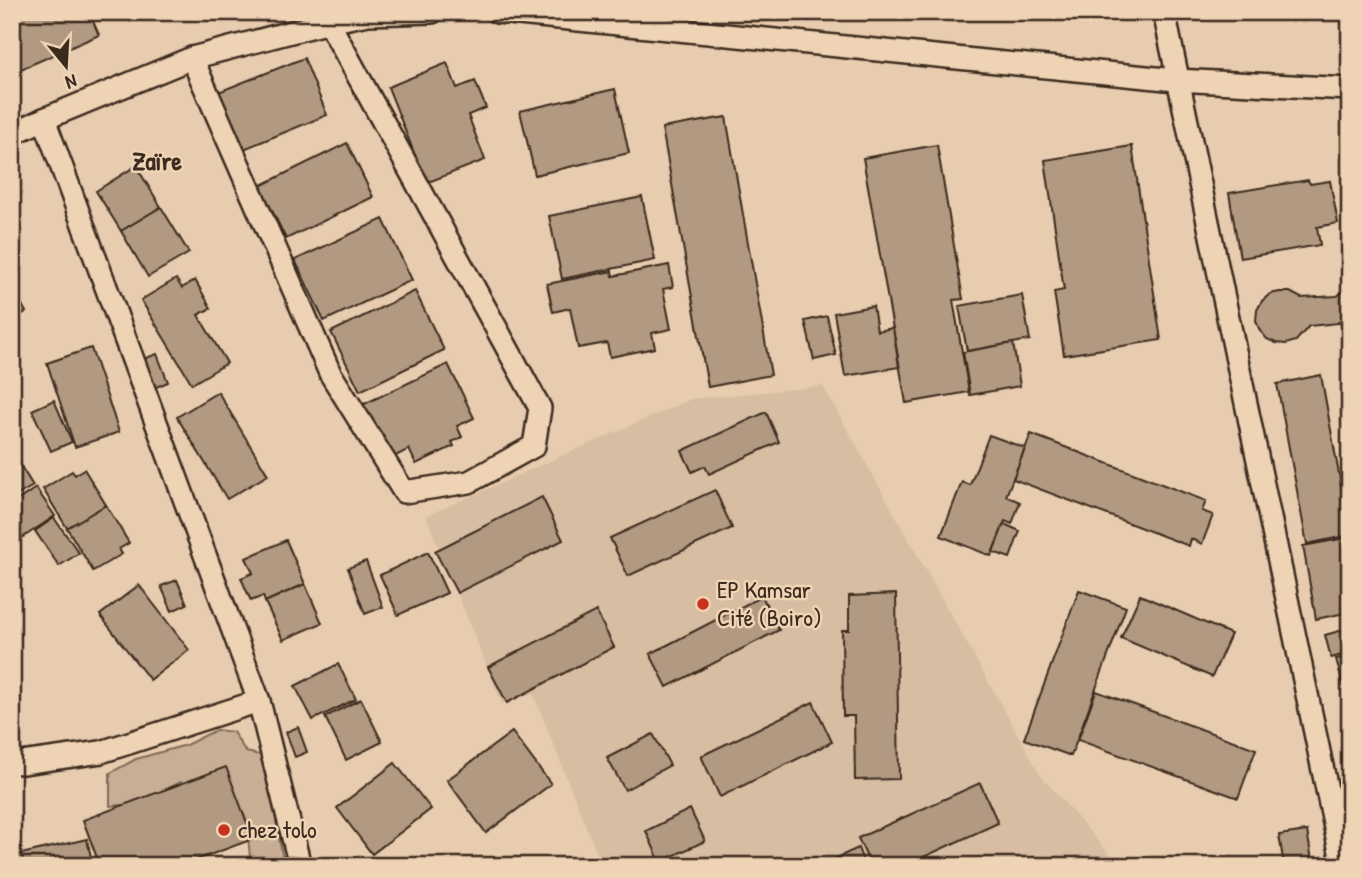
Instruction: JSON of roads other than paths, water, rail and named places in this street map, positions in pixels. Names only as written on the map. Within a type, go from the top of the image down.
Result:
[{"type":"street","points":[[12,134],[192,58],[326,17],[432,12]]},
{"type":"street","points":[[497,12],[1176,80],[1350,89]]},
{"type":"street","points":[[1164,12],[1176,80],[1343,866]]},
{"type":"street","points":[[192,58],[330,373],[404,492],[469,482],[534,446],[540,408],[326,17]]},
{"type":"street","points":[[44,119],[260,701],[300,866]]},
{"type":"street","points":[[12,762],[101,752],[260,701]]},
{"type":"place","name":"EP Kamsar Cité (Boiro)","points":[[703,604]]},
{"type":"place","name":"chez tolo","points":[[224,830]]},
{"type":"district","name":"Zaïre","points":[[157,161]]}]
